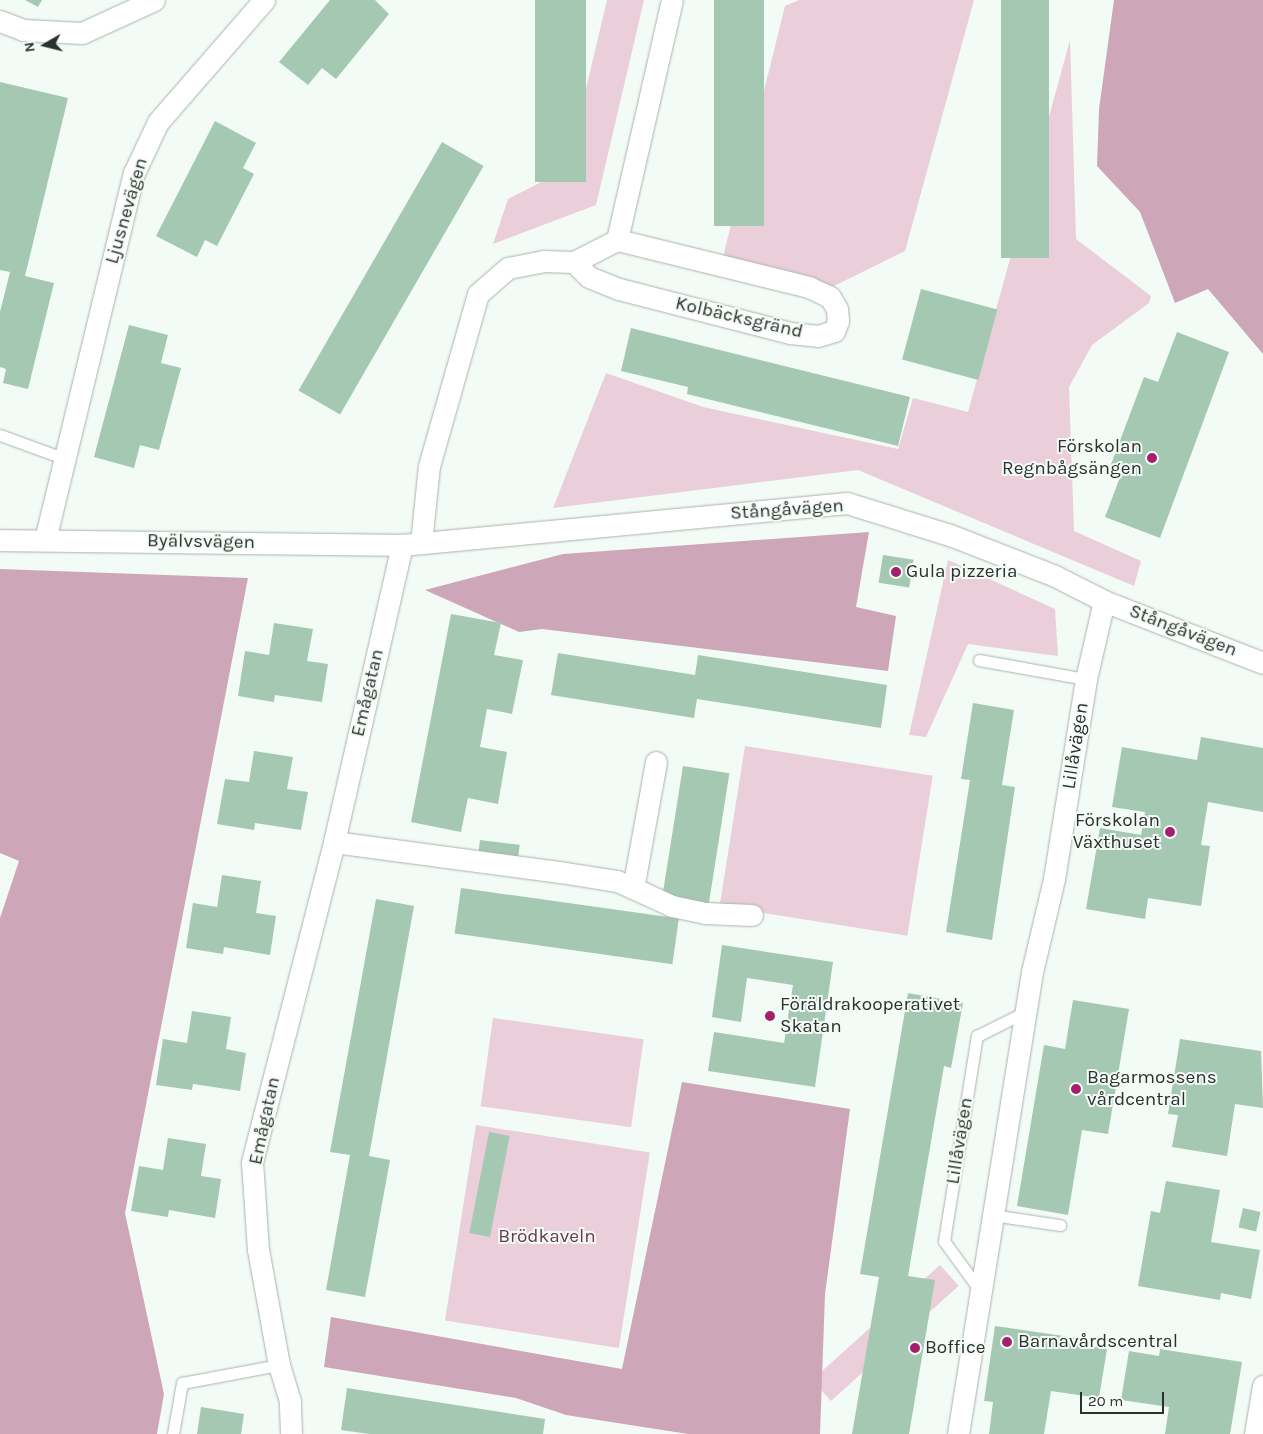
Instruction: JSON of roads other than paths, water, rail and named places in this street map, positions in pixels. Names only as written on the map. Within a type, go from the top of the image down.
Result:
[{"type":"street","points":[[0,21],[23,30],[82,33],[154,0]]},
{"type":"street","name":"Ljusnevägen","points":[[46,540],[63,458],[134,173],[158,122],[264,0]]},
{"type":"street","points":[[411,544],[429,466],[478,294],[508,268],[543,261],[574,262],[617,240],[672,0]]},
{"type":"street","name":"Kolbäcksgränd","points":[[574,262],[589,277],[619,289],[790,333],[818,336],[834,331],[837,309],[830,297],[809,287],[617,240]]},
{"type":"street","name":"Stångåvägen","points":[[411,544],[847,503],[950,535],[1055,576],[1104,601],[1263,663]]},
{"type":"street","name":"Byälvsvägen","points":[[0,540],[411,544]]},
{"type":"street","name":"Emågatan","points":[[291,1434],[290,1401],[279,1365],[258,1250],[252,1162],[411,544]]},
{"type":"street","name":"Lillåvägen","points":[[958,1434],[992,1215],[1028,1010],[1032,972],[1054,879],[1086,679],[1104,601]]},
{"type":"street","points":[[633,888],[656,762]]},
{"type":"street","points":[[334,842],[617,881],[672,906],[706,913],[752,915]]},
{"type":"street","points":[[1255,1434],[1263,1386]]},
{"type":"lane","points":[[0,435],[63,458]]},
{"type":"lane","points":[[979,660],[1086,679]]},
{"type":"lane","name":"Lillåvägen","points":[[981,1292],[944,1241],[977,1036],[1028,1010]]},
{"type":"lane","points":[[992,1215],[1060,1225]]},
{"type":"lane","points":[[173,1434],[182,1383],[279,1365]]},
{"type":"place","name":"Förskolan Regnbågsängen","points":[[1152,458]]},
{"type":"place","name":"Gula pizzeria","points":[[896,572]]},
{"type":"place","name":"Förskolan Växthuset","points":[[1170,832]]},
{"type":"place","name":"Föräldrakooperativet Skatan","points":[[770,1016]]},
{"type":"place","name":"Bagarmossens vårdcentral","points":[[1076,1089]]},
{"type":"place","name":"Barnavårdscentral","points":[[1007,1342]]},
{"type":"place","name":"Boffice","points":[[915,1348]]},
{"type":"park label","name":"Brödkaveln","points":[[547,1237]]}]
